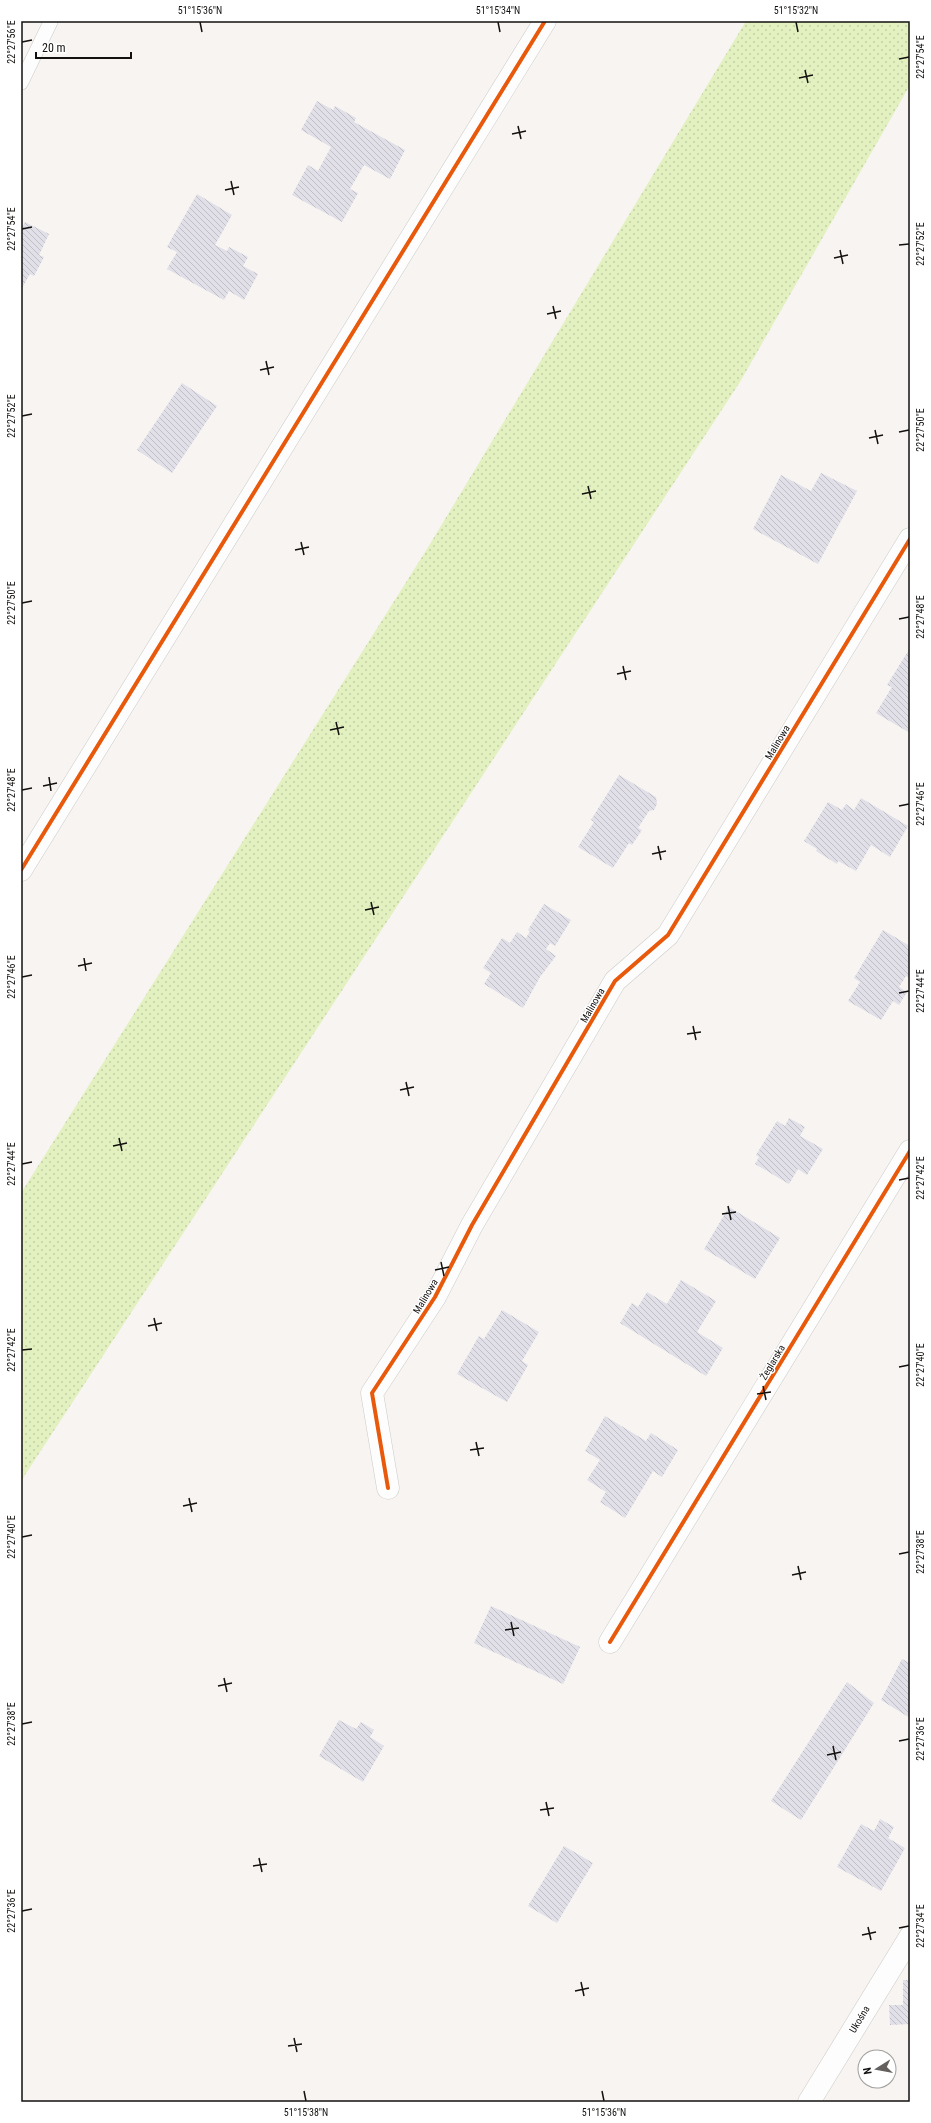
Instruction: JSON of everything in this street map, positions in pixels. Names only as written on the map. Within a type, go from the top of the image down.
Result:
[{"type":"street","points":[[21,870],[545,21]]},
{"type":"street","name":"Malinowa","points":[[388,1488],[372,1393],[435,1297],[472,1225],[615,981],[668,935],[910,539]]},
{"type":"street","name":"Żeglarska","points":[[610,1642],[910,1151]]},
{"type":"street","name":"Ukośna","points":[[809,2102],[910,1937]]},
{"type":"lane","points":[[21,83],[51,21]]},
{"type":"green space","points":[[746,21],[910,21],[910,85],[740,382],[21,1481],[21,1193],[427,549]]},
{"type":"building","points":[[317,101],[333,110],[335,106],[356,118],[354,122],[405,150],[390,179],[364,165],[350,189],[358,193],[342,222],[292,195],[308,165],[318,171],[331,147],[301,130]]},
{"type":"building","points":[[197,194],[232,215],[215,245],[227,251],[229,247],[248,257],[243,266],[258,274],[244,300],[229,291],[224,300],[167,269],[177,252],[167,247]]},
{"type":"building","points":[[25,222],[49,234],[39,255],[44,257],[34,276],[30,274],[22,288],[21,225],[23,226]]},
{"type":"building","points":[[182,383],[217,406],[172,473],[137,450]]},
{"type":"building","points":[[821,473],[857,491],[818,564],[753,529],[781,475],[811,491]]},
{"type":"building","points":[[910,648],[910,733],[876,713],[892,687],[887,685]]},
{"type":"building","points":[[619,775],[656,797],[657,804],[654,810],[649,811],[638,828],[642,830],[632,845],[629,843],[613,868],[578,847],[594,822],[591,820]]},
{"type":"building","points":[[861,798],[908,826],[890,857],[871,845],[856,871],[838,861],[837,864],[816,851],[817,849],[804,841],[828,802],[842,810],[846,804],[854,810]]},
{"type":"building","points":[[544,904],[571,920],[555,946],[550,943],[546,949],[556,956],[540,977],[523,1008],[484,984],[491,973],[483,968],[502,938],[510,943],[517,932],[526,938],[530,931],[528,930]]},
{"type":"building","points":[[883,930],[910,946],[910,978],[906,976],[899,987],[907,992],[899,1005],[893,1001],[881,1020],[848,1001],[860,982],[854,978]]},
{"type":"building","points":[[789,1118],[805,1127],[800,1136],[823,1149],[807,1175],[798,1169],[789,1184],[755,1164],[759,1157],[756,1155],[777,1121],[785,1126]]},
{"type":"building","points":[[729,1207],[780,1238],[755,1279],[704,1249]]},
{"type":"building","points":[[681,1280],[716,1301],[697,1332],[723,1348],[706,1376],[620,1323],[632,1303],[638,1307],[647,1292],[667,1304]]},
{"type":"building","points":[[502,1310],[539,1332],[522,1361],[528,1365],[507,1402],[457,1374],[479,1336],[484,1339]]},
{"type":"building","points":[[605,1416],[646,1441],[651,1433],[678,1450],[662,1477],[653,1471],[625,1518],[600,1502],[606,1492],[587,1480],[600,1460],[585,1451]]},
{"type":"building","points":[[491,1606],[580,1647],[563,1684],[474,1643]]},
{"type":"building","points":[[902,1659],[910,1663],[910,1718],[881,1700]]},
{"type":"building","points":[[847,1682],[874,1703],[801,1820],[771,1801]]},
{"type":"building","points":[[339,1720],[356,1729],[361,1722],[374,1730],[370,1737],[384,1746],[363,1782],[319,1756]]},
{"type":"building","points":[[880,1819],[894,1827],[888,1838],[905,1848],[881,1891],[837,1867],[861,1824],[874,1831]]},
{"type":"building","points":[[564,1846],[593,1863],[557,1923],[528,1906]]},
{"type":"building","points":[[903,1980],[910,1980],[910,2024],[890,2025],[889,2005],[903,2005]]},
{"type":"cycle path","points":[[21,870],[545,21]]},
{"type":"cycle path","points":[[388,1488],[372,1393],[435,1297],[472,1225],[615,981],[668,935],[910,539]]},
{"type":"cycle path","points":[[610,1642],[910,1151]]}]
